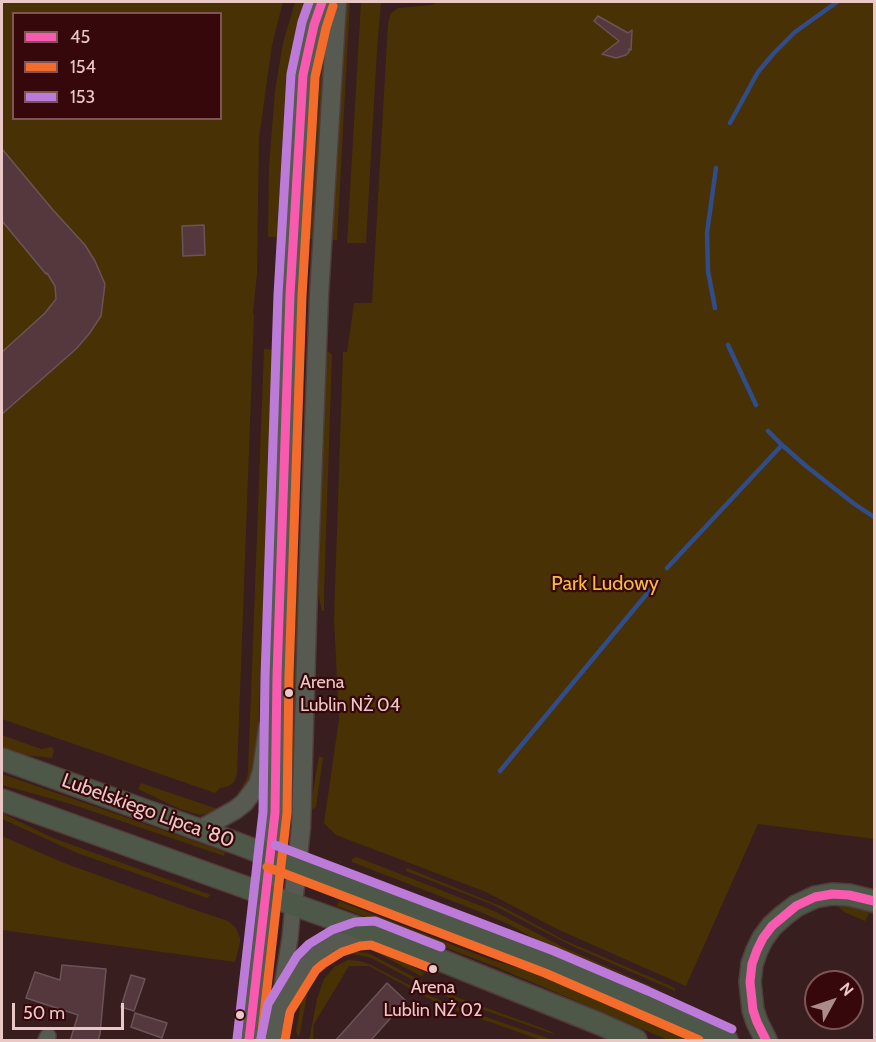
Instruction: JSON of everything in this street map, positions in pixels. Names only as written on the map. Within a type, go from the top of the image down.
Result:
[{"type":"main road","name":"Lubelskiego Lipca '80","points":[[2,759],[271,856],[549,962],[728,1041]]},
{"type":"main road","name":"Lubelskiego Lipca '80","points":[[2,800],[373,933],[600,1024],[636,1041]]},
{"type":"main road","points":[[765,1039],[751,1000],[750,982],[752,964],[763,938],[783,916],[796,906],[815,897],[832,894],[849,895],[874,901]]},
{"type":"street","points":[[249,1041],[275,813],[277,676],[290,295],[303,75],[322,2]]},
{"type":"street","points":[[273,1041],[290,938],[301,827],[319,305],[337,2]]},
{"type":"street","points":[[200,830],[243,803],[258,784],[277,676]]},
{"type":"street","points":[[279,1008],[307,962],[316,954],[337,941],[358,934],[373,933]]},
{"type":"green space","points":[[2,2],[283,2],[272,45],[259,138],[257,274],[253,313],[237,774],[234,782],[220,788],[215,793],[2,719]]},
{"type":"green space","points":[[295,2],[304,2],[285,100],[277,237],[270,237],[268,236],[269,166],[275,91],[283,43]]},
{"type":"green space","points":[[346,2],[350,2],[337,240],[331,240]]},
{"type":"green space","points":[[361,2],[381,2],[366,243],[347,243]]},
{"type":"green space","name":"Park Ludowy","points":[[439,2],[874,2],[874,839],[758,824],[686,986],[559,930],[486,892],[336,835],[324,823],[339,719],[334,619],[343,352],[347,352],[354,303],[372,303],[388,23],[391,13],[398,8],[431,5]]},
{"type":"green space","points":[[325,20],[328,20],[315,239],[309,239],[315,124],[314,78]]},
{"type":"green space","points":[[264,349],[281,350],[273,553],[262,626],[257,769],[253,780],[239,795],[248,772]]},
{"type":"green space","points":[[297,351],[302,351],[294,551],[299,611],[293,808],[289,808],[295,611],[289,551]]},
{"type":"green space","points":[[326,352],[332,355],[324,611],[322,611],[318,593]]},
{"type":"green space","points":[[2,735],[41,749],[52,747],[54,751],[52,758],[24,755],[2,747]]},
{"type":"green space","points":[[319,756],[323,758],[316,807],[310,809]]},
{"type":"green space","points":[[2,774],[225,852],[224,856],[71,804],[2,785]]},
{"type":"green space","points":[[141,783],[221,810],[200,815],[180,809],[138,789]]},
{"type":"green space","points":[[2,813],[53,838],[211,895],[207,898],[77,853],[2,819]]},
{"type":"green space","points":[[2,836],[64,863],[228,921],[236,928],[240,938],[235,962],[2,930]]},
{"type":"green space","points":[[357,857],[494,911],[567,949],[683,1000],[573,954],[572,957],[557,951],[510,925],[478,911],[352,862],[352,859]]},
{"type":"green space","points":[[407,868],[503,907],[564,940],[675,988],[675,991],[572,946],[491,904],[406,871]]},
{"type":"green space","points":[[339,901],[492,960],[548,977],[697,1040],[668,1040],[496,967],[337,906]]},
{"type":"green space","points":[[838,906],[874,908],[874,915],[869,913],[865,921],[844,912]]},
{"type":"green space","points":[[271,944],[276,944],[269,995],[261,1040],[257,1040]]},
{"type":"green space","points":[[351,944],[374,946],[425,973],[421,976],[368,948],[355,946],[337,949]]},
{"type":"green space","points":[[348,951],[368,953],[433,987],[556,1035],[455,1000],[371,958],[347,954],[331,959],[337,954]]},
{"type":"green space","points":[[317,960],[318,968],[308,990],[299,1038],[296,1031],[305,980]]},
{"type":"green space","points":[[348,960],[369,964],[451,1005],[553,1040],[541,1040],[441,1005],[369,966],[349,966],[314,1024],[313,1040],[309,1040],[317,999],[324,979],[334,967]]},
{"type":"building","points":[[598,16],[628,33],[632,30],[631,50],[629,49],[626,55],[616,58],[602,54],[619,41],[594,21]]},
{"type":"building","points":[[2,149],[85,245],[105,284],[101,316],[89,334],[76,349],[2,414],[2,352],[45,313],[56,299],[55,286],[47,273],[2,221]]},
{"type":"building","points":[[204,225],[205,255],[183,256],[182,226]]},
{"type":"building","points":[[62,965],[106,969],[98,1041],[70,1041],[78,1015],[26,998],[35,972],[60,980]]},
{"type":"building","points":[[131,975],[145,979],[134,1011],[121,1007]]},
{"type":"building","points":[[387,983],[406,1001],[370,1041],[335,1041]]},
{"type":"building","points":[[135,1013],[167,1023],[162,1038],[131,1027]]},
{"type":"waterway","points":[[730,123],[758,72],[774,53],[795,32],[837,2]]},
{"type":"waterway","points":[[715,308],[708,271],[707,233],[716,168]]},
{"type":"waterway","points":[[728,345],[756,405]]},
{"type":"waterway","points":[[768,431],[806,466],[874,517]]},
{"type":"waterway","points":[[667,568],[782,445]]},
{"type":"waterway","points":[[500,771],[650,590]]},
{"type":"transit line","name":"153","points":[[237,1039],[263,812],[265,676],[278,295],[291,74],[302,22],[309,2]]},
{"type":"transit line","name":"45","points":[[249,1040],[275,813],[277,676],[290,295],[303,75],[314,25],[322,2]]},
{"type":"transit line","name":"154","points":[[261,1040],[287,813],[289,676],[302,296],[315,77],[333,6]]},
{"type":"transit line","name":"153","points":[[275,845],[554,951],[732,1029]]},
{"type":"transit line","name":"154","points":[[267,867],[545,973],[699,1040]]},
{"type":"transit line","name":"45","points":[[766,1040],[753,1010],[750,982],[752,964],[757,950],[772,926],[796,906],[815,897],[832,894],[849,895],[874,901]]},
{"type":"transit line","name":"153","points":[[261,1038],[268,1004],[297,956],[309,944],[332,930],[355,922],[375,921],[441,947]]},
{"type":"transit line","name":"154","points":[[285,1040],[290,1012],[316,970],[342,952],[371,945],[433,969]]},
{"type":"place","name":"Arena Lublin NŻ 04","points":[[289,693]]},
{"type":"place","name":"Arena Lublin NŻ 02","points":[[433,969]]}]
